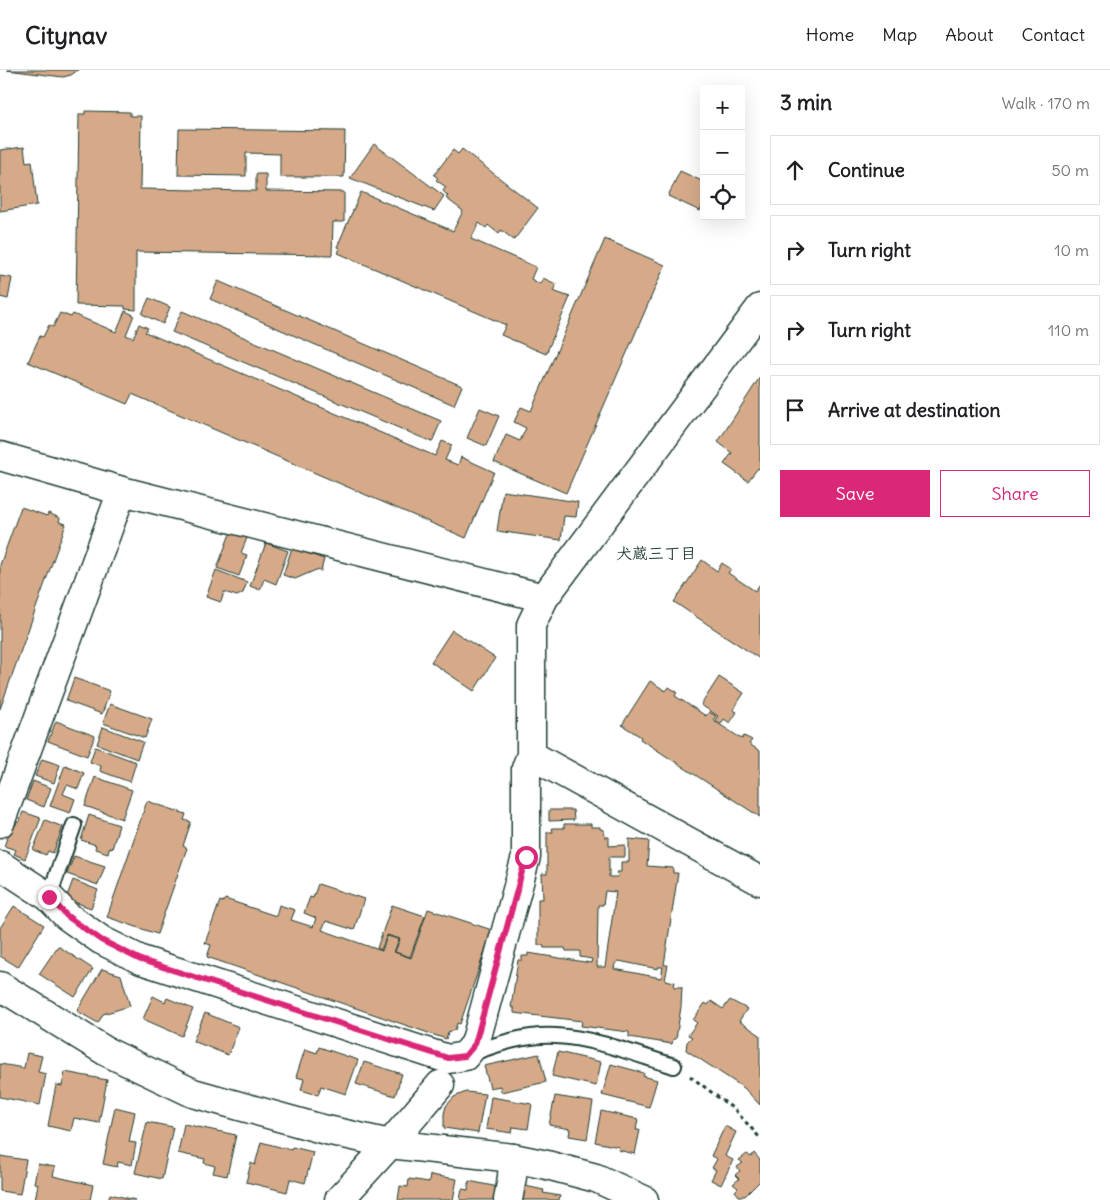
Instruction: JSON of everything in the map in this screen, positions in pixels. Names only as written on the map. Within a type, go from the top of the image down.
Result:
[{"type":"street","points":[[0,865],[49,897],[67,916],[101,940],[141,960],[448,1058],[465,1056],[475,1044],[526,857],[526,768],[531,755],[531,625],[544,598],[760,308]]},
{"type":"street","points":[[0,456],[122,490],[544,598]]},
{"type":"street","points":[[0,823],[122,490]]},
{"type":"street","points":[[531,755],[760,881]]},
{"type":"street","points":[[0,986],[107,1052],[193,1093],[322,1129],[390,1144],[513,1158],[596,1178],[644,1200]]},
{"type":"street","points":[[339,1200],[440,1085]]},
{"type":"street","points":[[508,1200],[513,1158]]},
{"type":"lane","points":[[49,897],[74,824]]},
{"type":"lane","points":[[465,1056],[499,1044],[526,1038],[556,1036],[600,1044],[674,1066]]},
{"type":"path","points":[[674,1066],[735,1110],[760,1138]]},
{"type":"building","points":[[7,70],[78,70],[71,75],[63,77]]},
{"type":"building","points":[[85,111],[130,112],[130,116],[141,116],[140,189],[256,191],[256,174],[266,174],[266,191],[344,192],[344,222],[333,222],[332,255],[136,252],[136,310],[125,309],[125,306],[76,305],[79,114],[85,114]]},
{"type":"building","points":[[179,129],[345,131],[344,177],[280,177],[280,154],[246,153],[246,176],[178,175]]},
{"type":"building","points":[[374,144],[444,196],[434,211],[350,178]]},
{"type":"building","points":[[24,147],[26,162],[32,161],[37,205],[0,211],[0,150]]},
{"type":"building","points":[[462,149],[538,208],[514,240],[501,230],[499,234],[488,225],[486,228],[479,223],[471,239],[536,267],[531,279],[540,284],[543,278],[556,284],[553,291],[570,297],[546,354],[501,335],[506,325],[338,253],[340,248],[337,247],[361,192],[453,231],[463,211],[446,198],[448,196],[443,191],[446,187],[436,180],[438,178],[434,175],[453,150],[458,154]]},
{"type":"building","points":[[680,171],[700,180],[700,211],[668,196]]},
{"type":"building","points":[[605,239],[665,265],[566,493],[494,462],[506,435],[520,441],[526,428],[514,422],[521,407],[531,411]]},
{"type":"building","points":[[0,276],[12,278],[8,299],[0,297]]},
{"type":"building","points":[[218,281],[462,386],[454,405],[210,299]]},
{"type":"building","points":[[149,298],[170,307],[163,324],[142,314]]},
{"type":"building","points":[[125,311],[134,315],[126,335],[133,338],[139,324],[148,328],[145,332],[435,456],[442,441],[452,445],[445,460],[458,465],[461,457],[494,472],[466,538],[132,394],[127,404],[28,362],[40,336],[43,337],[49,325],[53,327],[60,313],[71,317],[73,314],[116,332]]},
{"type":"building","points":[[182,311],[441,421],[432,442],[172,332]]},
{"type":"building","points":[[760,377],[760,470],[758,468],[748,481],[724,464],[732,453],[718,442]]},
{"type":"building","points":[[480,408],[499,416],[486,446],[467,438]]},
{"type":"building","points":[[503,491],[578,502],[576,517],[564,516],[561,540],[497,531]]},
{"type":"building","points":[[21,507],[47,516],[48,513],[60,518],[59,522],[66,524],[0,709],[0,565]]},
{"type":"building","points":[[231,531],[247,538],[241,553],[247,555],[239,576],[217,568]]},
{"type":"building","points":[[266,543],[288,551],[276,584],[264,579],[260,590],[250,586]]},
{"type":"building","points":[[292,548],[324,559],[321,571],[316,570],[295,579],[283,575]]},
{"type":"building","points":[[702,560],[717,571],[722,563],[731,569],[728,573],[755,591],[760,584],[760,659],[674,602]]},
{"type":"building","points":[[216,570],[247,582],[243,593],[237,596],[224,592],[221,602],[206,597]]},
{"type":"building","points":[[452,630],[495,658],[474,691],[431,662]]},
{"type":"building","points":[[719,677],[744,693],[733,710],[737,712],[730,723],[724,719],[721,724],[715,720],[718,716],[701,705]]},
{"type":"building","points":[[74,678],[110,691],[102,714],[66,701]]},
{"type":"building","points":[[650,681],[666,691],[669,687],[677,692],[675,696],[706,716],[709,712],[716,716],[713,720],[742,739],[744,736],[752,740],[749,744],[760,751],[760,817],[640,739],[641,737],[622,725]]},
{"type":"building","points":[[110,704],[152,719],[145,738],[103,723]]},
{"type":"building","points":[[56,721],[95,736],[87,756],[48,741]]},
{"type":"building","points":[[103,727],[143,742],[137,759],[97,744]]},
{"type":"building","points":[[95,747],[136,762],[130,782],[100,771],[101,766],[90,762]]},
{"type":"building","points":[[42,759],[60,765],[54,783],[35,776]]},
{"type":"building","points":[[65,765],[84,773],[78,789],[67,785],[63,794],[75,799],[70,813],[50,806]]},
{"type":"building","points":[[95,777],[132,790],[122,819],[85,806]]},
{"type":"building","points":[[33,781],[51,788],[44,807],[26,800]]},
{"type":"building","points":[[147,801],[186,814],[184,820],[191,822],[183,846],[187,848],[157,934],[107,917]]},
{"type":"building","points":[[549,810],[573,810],[574,820],[549,821]]},
{"type":"building","points":[[23,812],[41,818],[25,859],[14,854],[16,850],[4,846],[12,825],[15,826],[19,822]]},
{"type":"building","points":[[89,815],[119,825],[112,849],[109,848],[108,853],[95,849],[96,845],[81,840]]},
{"type":"building","points":[[45,820],[63,827],[53,853],[48,851],[46,855],[33,850]]},
{"type":"building","points":[[564,824],[591,824],[591,827],[600,827],[600,829],[604,830],[605,837],[609,837],[609,846],[625,845],[625,857],[609,857],[609,877],[618,877],[617,872],[621,872],[621,862],[629,862],[629,839],[649,841],[647,866],[673,868],[673,873],[678,873],[664,965],[668,965],[665,980],[675,982],[674,987],[682,987],[676,1039],[673,1039],[672,1044],[629,1037],[629,1032],[581,1026],[582,1021],[514,1013],[514,1008],[511,1007],[518,960],[522,960],[522,956],[528,956],[528,953],[591,963],[592,959],[580,957],[580,951],[566,951],[565,948],[544,948],[543,945],[538,945],[538,899],[543,899],[542,874],[547,874],[547,832],[553,832],[552,828],[564,828]],"holes":[[[605,891],[616,892],[605,967],[597,967],[598,905],[603,905]],[[619,961],[658,969],[658,967],[663,967],[661,978],[614,969],[615,964]]]},
{"type":"building","points":[[74,856],[105,866],[98,885],[67,874]]},
{"type":"building","points":[[73,880],[98,890],[91,908],[66,899]]},
{"type":"building","points":[[318,884],[364,899],[354,930],[326,921],[322,930],[382,951],[387,936],[399,939],[394,952],[411,958],[428,909],[492,930],[460,1024],[457,1023],[455,1030],[448,1032],[446,1039],[207,957],[211,945],[205,943],[220,901],[223,902],[225,899],[276,916],[279,905],[295,910],[291,920],[313,927],[316,918],[304,913],[310,897],[313,898]]},
{"type":"building","points":[[392,905],[425,916],[410,957],[395,952],[400,939],[387,935],[381,950],[377,948]]},
{"type":"building","points":[[14,906],[44,925],[18,967],[0,956],[0,928]]},
{"type":"building","points":[[58,946],[93,969],[75,997],[39,974]]},
{"type":"building","points":[[102,969],[121,975],[130,1006],[103,1014],[98,1023],[77,1011]]},
{"type":"building","points":[[153,996],[165,1002],[167,998],[193,1009],[182,1036],[143,1019]]},
{"type":"building","points":[[730,1000],[747,1009],[739,1021],[760,1035],[760,1105],[744,1088],[686,1050],[687,1042],[692,1037],[688,1035],[697,1023],[693,1020],[705,1003],[708,1005],[711,1001],[723,1009]]},
{"type":"building","points":[[205,1013],[239,1027],[228,1055],[193,1041]]},
{"type":"building","points":[[319,1047],[358,1060],[346,1094],[321,1086],[318,1095],[301,1090],[304,1079],[296,1077],[305,1049],[317,1053]]},
{"type":"building","points":[[558,1052],[601,1062],[596,1086],[552,1076]]},
{"type":"building","points":[[27,1053],[42,1056],[38,1072],[46,1074],[40,1105],[0,1097],[0,1064],[24,1068]]},
{"type":"building","points":[[539,1054],[546,1082],[501,1092],[500,1086],[490,1088],[484,1066]]},
{"type":"building","points":[[364,1062],[402,1074],[395,1096],[356,1084]]},
{"type":"building","points":[[611,1064],[644,1073],[643,1076],[657,1080],[649,1107],[602,1095]]},
{"type":"building","points":[[65,1072],[107,1080],[99,1123],[74,1118],[71,1131],[48,1126],[56,1085],[62,1086]]},
{"type":"building","points":[[466,1092],[485,1094],[478,1133],[444,1128],[446,1106],[454,1097]]},
{"type":"building","points":[[555,1096],[593,1102],[587,1139],[569,1136],[570,1129],[549,1125]]},
{"type":"building","points":[[491,1097],[532,1104],[528,1129],[513,1127],[512,1133],[486,1129]]},
{"type":"building","points":[[115,1107],[135,1112],[129,1142],[136,1143],[132,1165],[118,1162],[117,1167],[103,1164]]},
{"type":"building","points":[[601,1111],[638,1119],[636,1130],[640,1130],[635,1154],[618,1150],[619,1147],[595,1142]]},
{"type":"building","points":[[147,1122],[173,1127],[162,1179],[135,1173]]},
{"type":"building","points":[[184,1124],[236,1135],[227,1176],[213,1173],[215,1166],[204,1163],[205,1159],[178,1153]]},
{"type":"building","points":[[725,1126],[736,1132],[725,1156],[733,1160],[721,1185],[711,1180],[716,1170],[712,1168],[717,1159],[711,1156]]},
{"type":"building","points":[[261,1142],[291,1150],[292,1147],[313,1152],[305,1183],[290,1179],[287,1192],[246,1182],[251,1163],[255,1165]]},
{"type":"building","points":[[754,1153],[760,1160],[760,1181],[745,1196],[739,1196],[735,1191],[738,1188],[733,1184],[739,1179],[735,1175],[740,1171],[737,1167],[743,1163],[739,1160],[747,1154],[751,1157]]},
{"type":"building","points":[[0,1156],[26,1160],[20,1194],[0,1191]]},
{"type":"building","points":[[38,1164],[55,1167],[53,1176],[93,1185],[90,1200],[35,1200],[38,1184],[34,1183]]},
{"type":"building","points":[[430,1175],[457,1179],[453,1200],[398,1200],[400,1186],[408,1187],[409,1179],[429,1182]]},
{"type":"building","points":[[469,1181],[498,1187],[495,1200],[460,1200],[462,1189],[468,1190]]},
{"type":"building","points":[[525,1186],[544,1190],[543,1193],[560,1196],[559,1200],[522,1200]]},
{"type":"building","points":[[110,1194],[135,1200],[108,1200]]},
{"type":"district","name":"犬蔵三丁目","points":[[656,553]]},
{"type":"route","points":[[49,897],[67,916],[101,940],[141,960],[448,1058],[465,1056],[475,1044],[526,857]]}]
